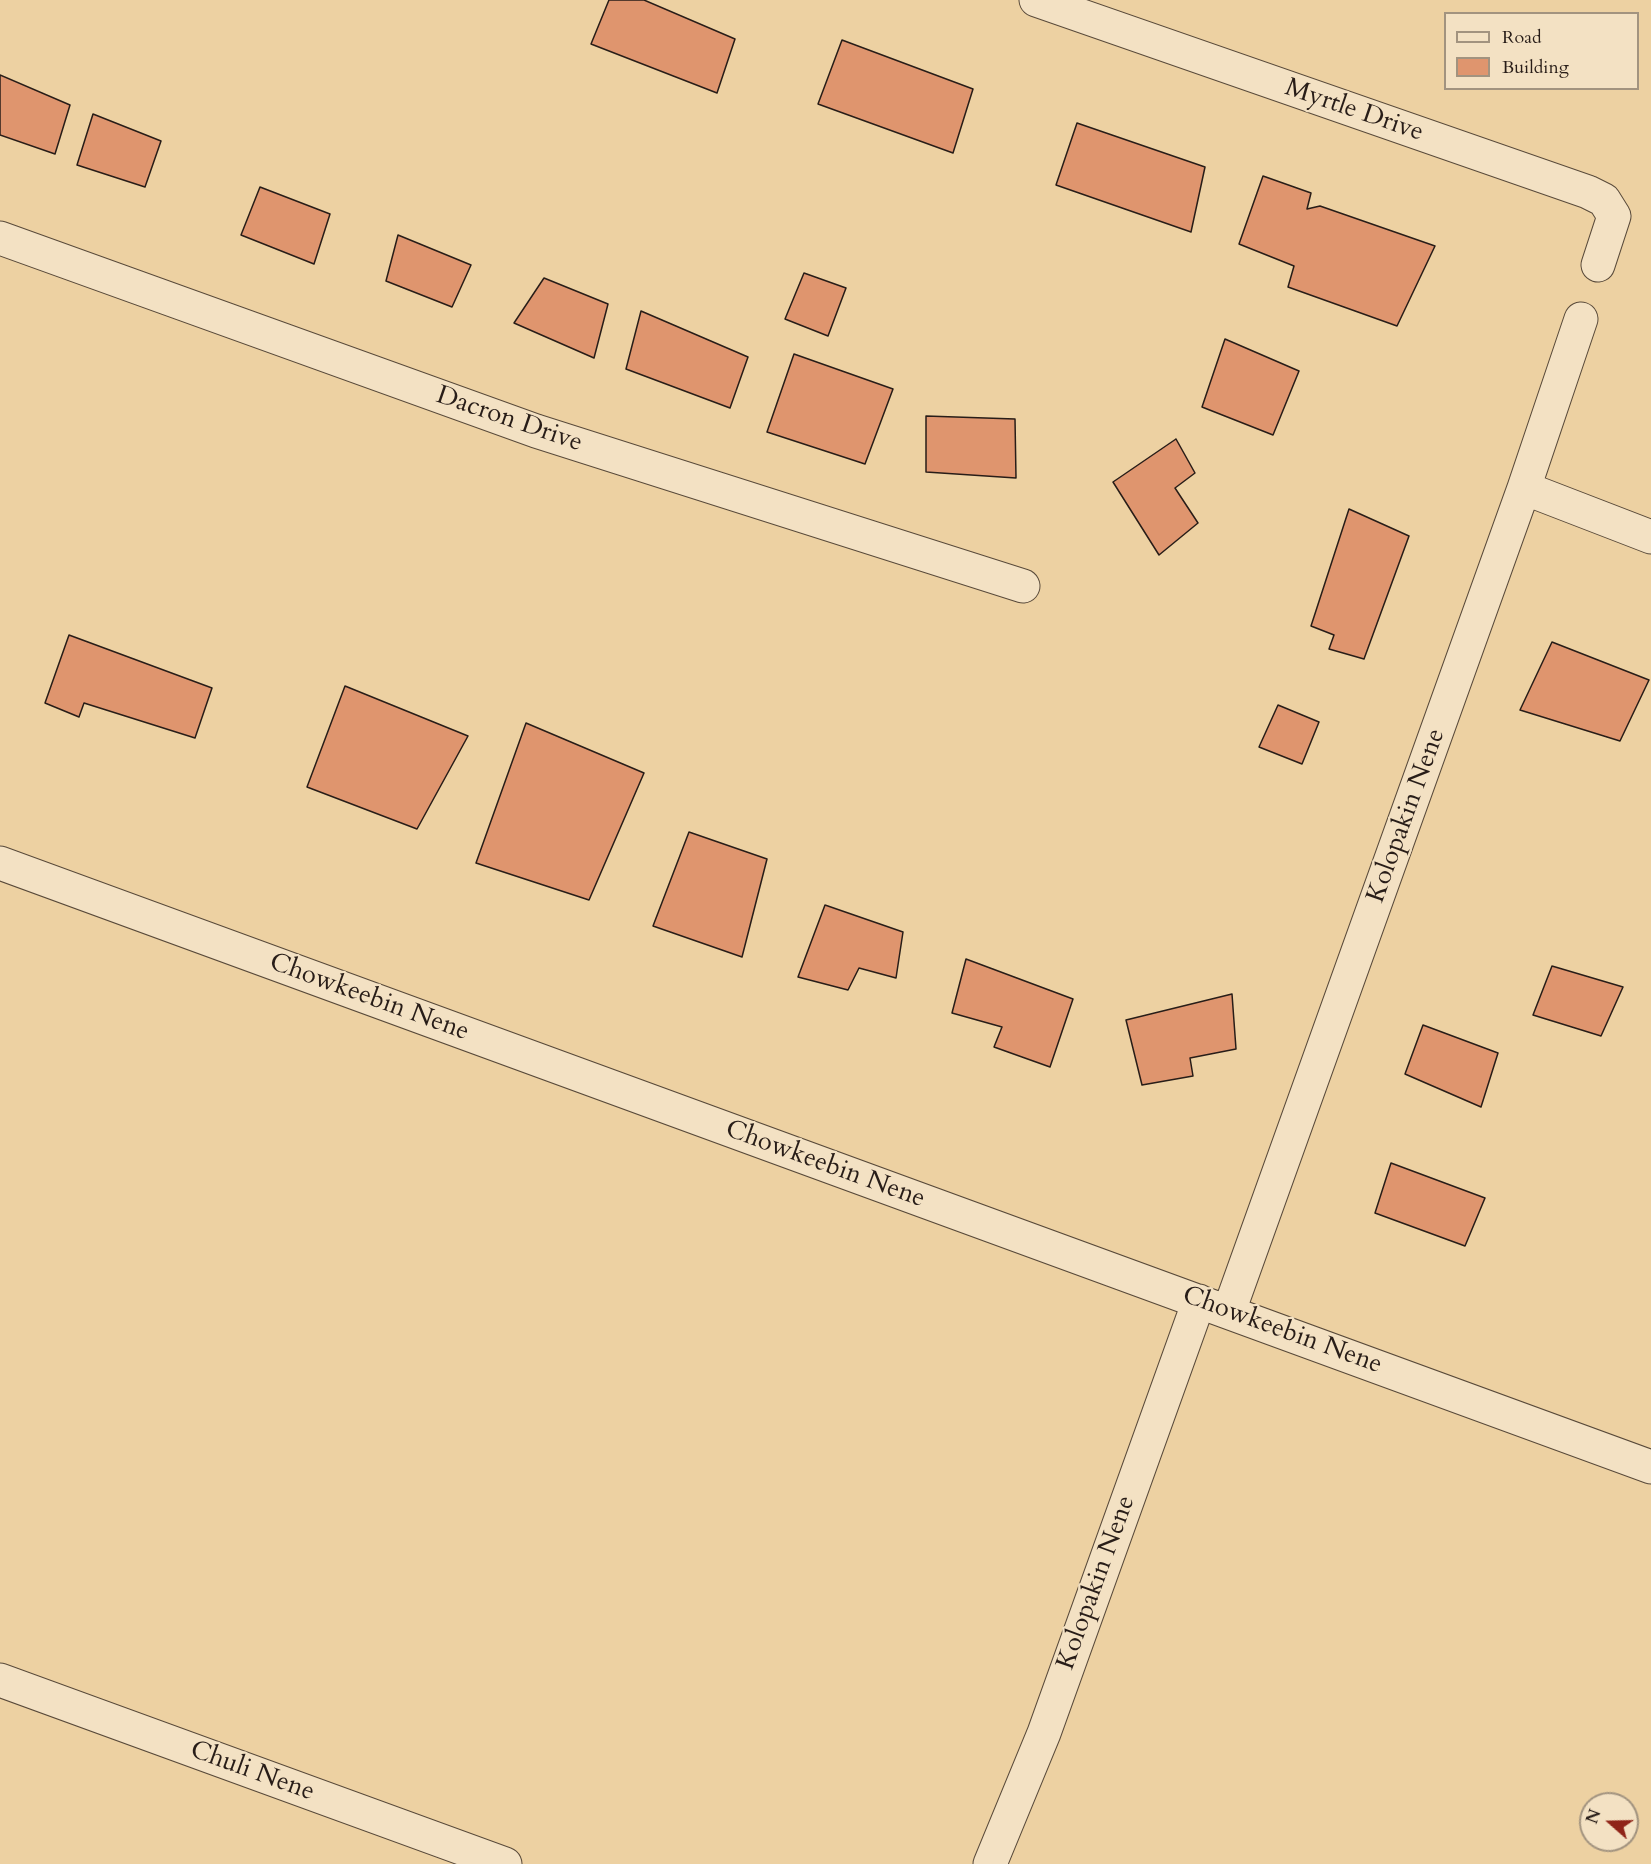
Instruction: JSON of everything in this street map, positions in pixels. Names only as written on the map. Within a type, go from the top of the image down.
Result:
[{"type":"street","name":"Myrtle Drive","points":[[1036,0],[1588,192],[1604,200],[1614,216],[1598,265]]},
{"type":"street","name":"Dacron Drive","points":[[0,238],[536,431],[1023,586]]},
{"type":"street","name":"Kolopakin Nene","points":[[990,1864],[1214,1306],[1524,488],[1581,319]]},
{"type":"street","points":[[1524,488],[1651,537]]},
{"type":"street","name":"Chowkeebin Nene","points":[[0,863],[1651,1467]]},
{"type":"street","name":"Chuli Nene","points":[[0,1680],[504,1864]]},
{"type":"building","points":[[609,0],[644,0],[735,39],[717,93],[591,44]]},
{"type":"building","points":[[842,40],[973,89],[953,153],[818,104]]},
{"type":"building","points":[[0,75],[70,105],[55,154],[0,135]]},
{"type":"building","points":[[93,114],[161,141],[145,187],[77,165]]},
{"type":"building","points":[[1077,123],[1205,167],[1191,232],[1056,185]]},
{"type":"building","points":[[1263,176],[1311,193],[1307,209],[1320,206],[1435,246],[1397,326],[1288,287],[1294,266],[1239,244]]},
{"type":"building","points":[[260,187],[330,214],[314,264],[241,235]]},
{"type":"building","points":[[398,235],[471,265],[452,307],[386,281]]},
{"type":"building","points":[[804,273],[846,288],[828,336],[785,319]]},
{"type":"building","points":[[544,278],[608,304],[594,358],[514,323]]},
{"type":"building","points":[[641,311],[748,357],[730,408],[626,369]]},
{"type":"building","points":[[1225,339],[1299,371],[1273,435],[1202,407]]},
{"type":"building","points":[[794,354],[893,389],[865,464],[767,432]]},
{"type":"building","points":[[926,416],[1015,419],[1016,478],[926,472]]},
{"type":"building","points":[[1176,439],[1195,473],[1175,488],[1198,523],[1159,555],[1113,482]]},
{"type":"building","points":[[1349,509],[1409,536],[1364,659],[1329,649],[1334,635],[1311,626]]},
{"type":"building","points":[[69,635],[212,688],[195,738],[84,703],[79,717],[45,703]]},
{"type":"building","points":[[1552,642],[1649,680],[1620,741],[1520,710]]},
{"type":"building","points":[[345,686],[468,736],[417,829],[307,787]]},
{"type":"building","points":[[1278,705],[1319,722],[1302,764],[1259,747]]},
{"type":"building","points":[[526,723],[644,773],[589,900],[476,863]]},
{"type":"building","points":[[689,832],[767,859],[742,957],[653,926]]},
{"type":"building","points":[[825,905],[903,932],[896,978],[859,968],[848,990],[798,977]]},
{"type":"building","points":[[966,959],[1073,999],[1050,1067],[994,1047],[1002,1027],[952,1013]]},
{"type":"building","points":[[1552,966],[1623,987],[1601,1036],[1533,1015]]},
{"type":"building","points":[[1232,994],[1236,1049],[1190,1058],[1193,1076],[1142,1085],[1126,1020]]},
{"type":"building","points":[[1423,1025],[1498,1053],[1481,1107],[1405,1074]]},
{"type":"building","points":[[1391,1163],[1485,1198],[1465,1246],[1375,1213]]}]
